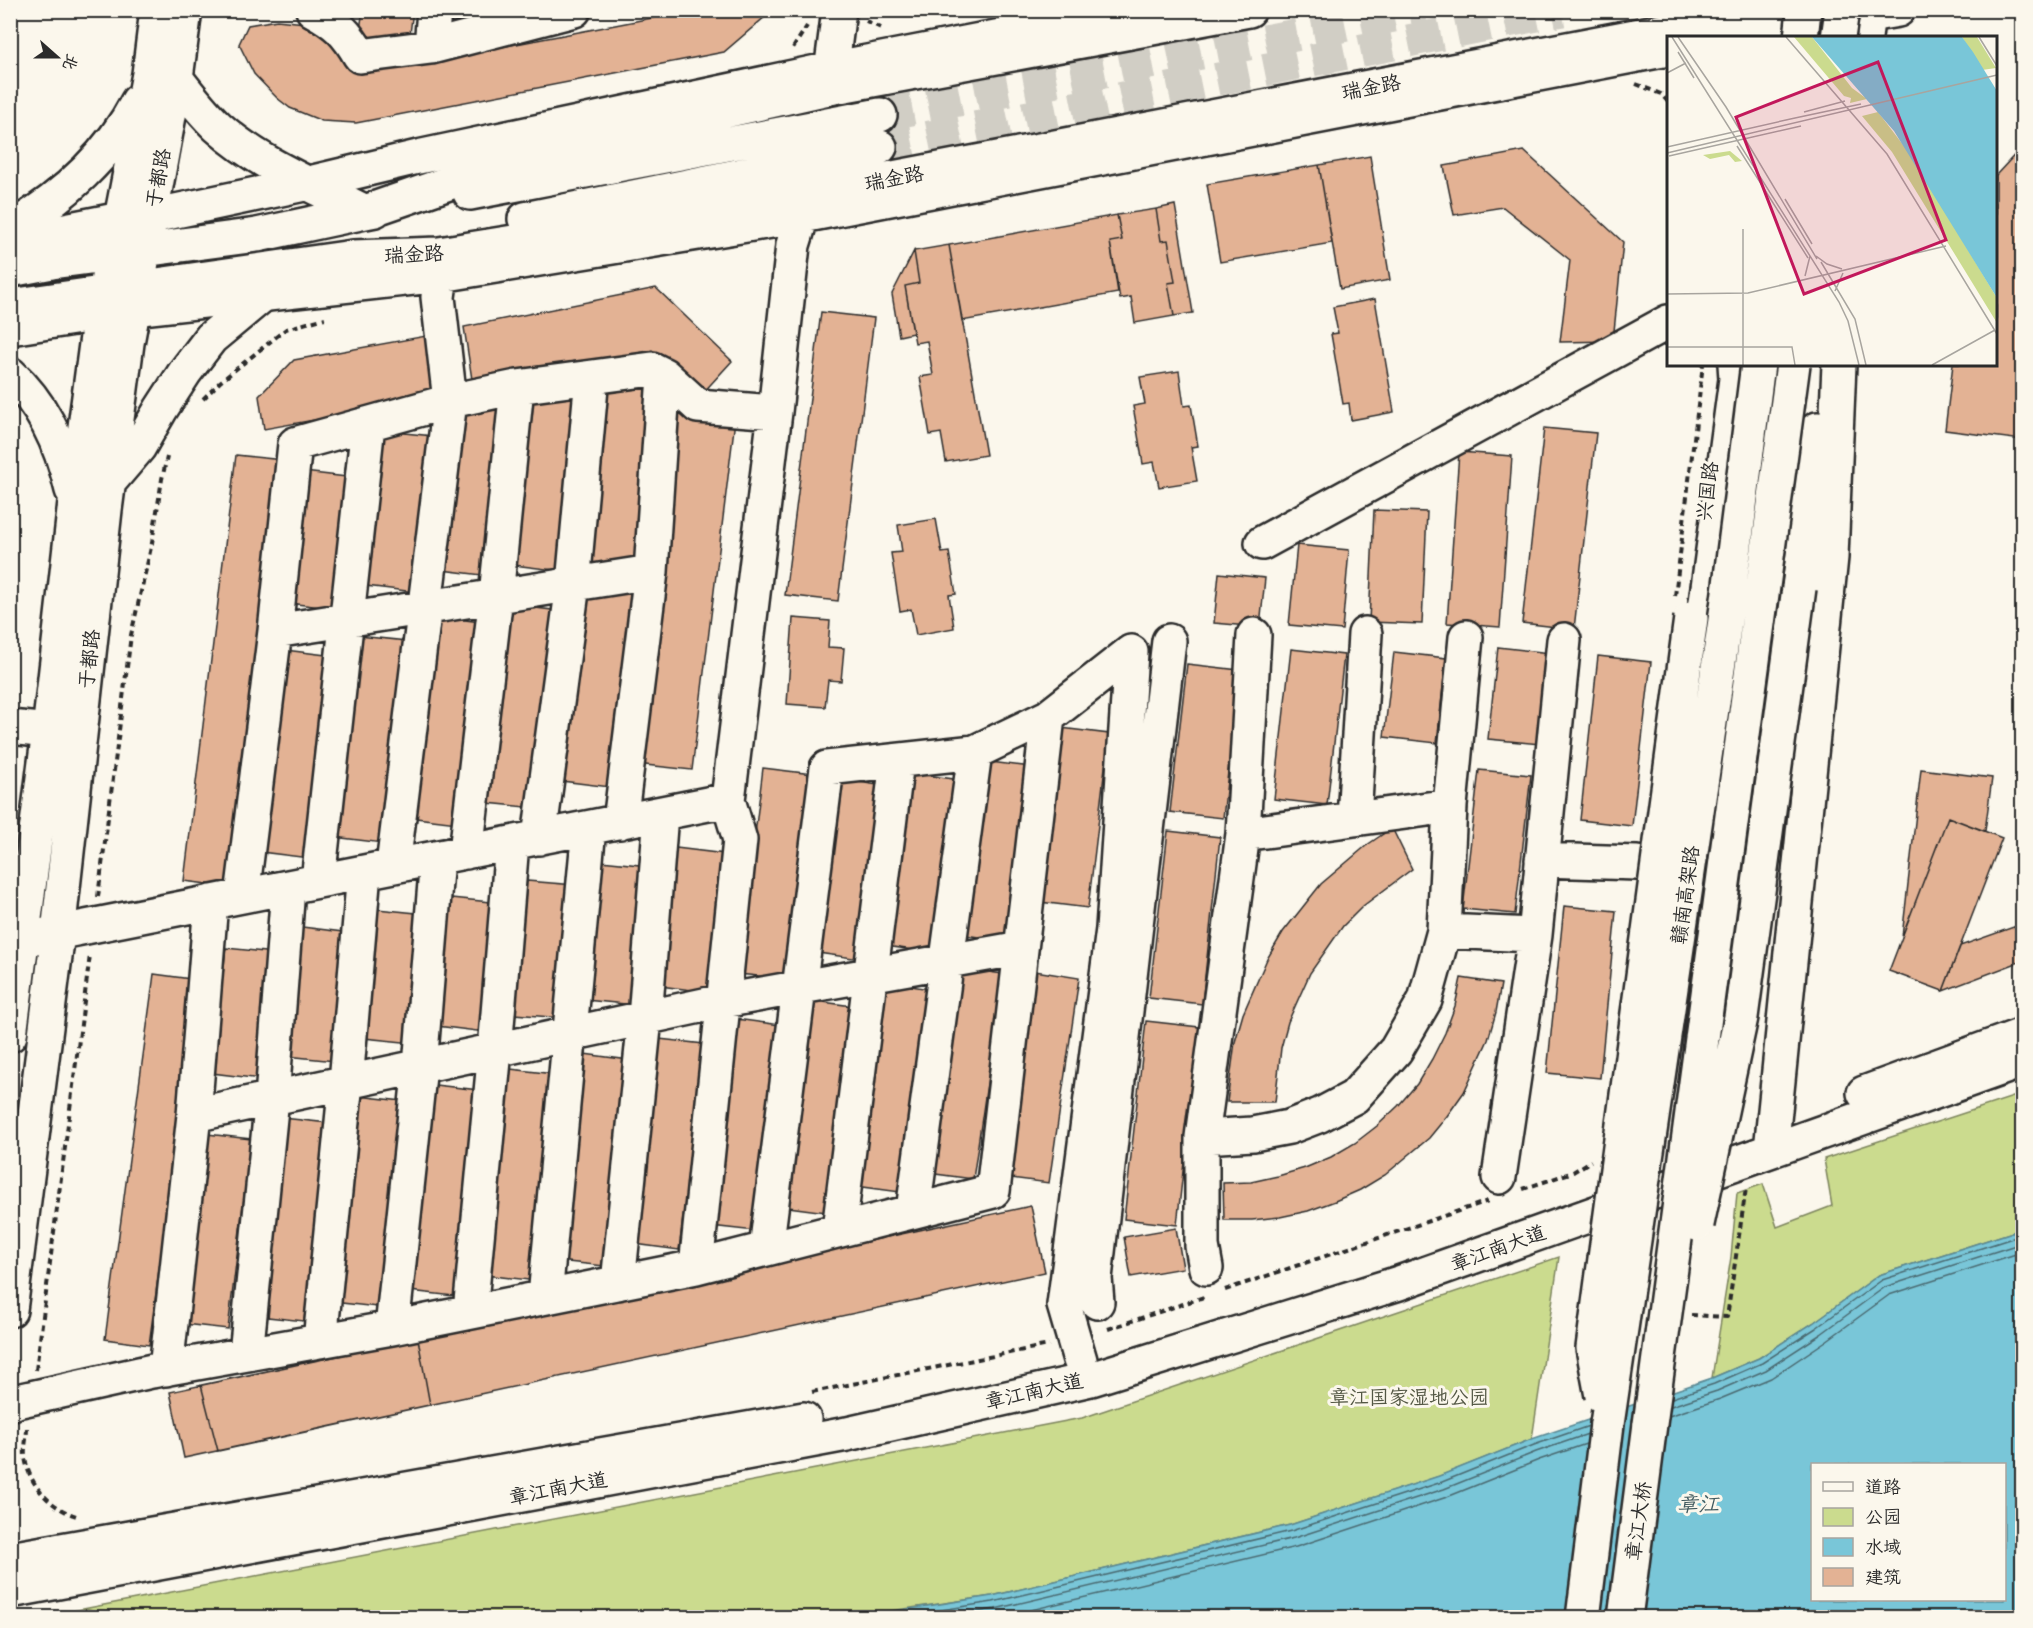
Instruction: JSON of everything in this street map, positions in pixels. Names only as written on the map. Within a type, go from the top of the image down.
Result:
[{"type":"main road","name":"于都路","points":[[157,10],[163,76]]},
{"type":"main road","name":"于都路","points":[[10,1310],[58,933],[110,481],[118,300],[112,255],[136,218],[163,76],[184,10]]},
{"type":"main road","points":[[313,10],[327,18],[350,23],[360,56],[430,47],[505,20],[574,10]]},
{"type":"main road","points":[[430,47],[434,10]]},
{"type":"main road","points":[[10,229],[52,201],[78,178],[120,130],[137,103],[163,76],[243,147],[365,212],[538,152],[830,78],[1135,10]]},
{"type":"main road","points":[[10,241],[309,183],[418,157],[830,78],[1249,10]]},
{"type":"main road","points":[[1801,36],[1804,10]]},
{"type":"main road","points":[[825,16],[830,78]]},
{"type":"main road","points":[[1841,36],[1868,17]]},
{"type":"main road","name":"瑞金路","points":[[1695,36],[1758,24],[1868,17]]},
{"type":"main road","name":"瑞金路","points":[[10,306],[118,300],[353,257],[440,265],[803,206],[1667,41]]},
{"type":"main road","points":[[696,1267],[741,840],[728,800],[793,245],[803,206],[1667,49]]},
{"type":"main road","points":[[10,270],[52,262],[257,235],[365,212],[880,131],[353,257],[285,279],[211,338],[179,381],[139,447],[110,481]]},
{"type":"main road","name":"于都路","points":[[10,1035],[17,941],[49,731],[75,502],[118,300],[145,251],[136,218]]},
{"type":"main road","points":[[10,328],[118,300],[265,294],[440,265],[439,307],[450,401],[424,608],[378,869],[346,1082],[320,1341]]},
{"type":"main road","points":[[1262,543],[1667,323]]},
{"type":"main road","name":"兴国路","points":[[1607,1424],[1593,1348],[1683,609],[1723,366]]},
{"type":"main road","points":[[1628,1190],[1736,379],[1735,366]]},
{"type":"main road","name":"赣南高架路","points":[[1607,1424],[1726,612],[1758,366]]},
{"type":"main road","name":"赣南高架路","points":[[1650,1424],[1792,366]]},
{"type":"main road","points":[[1650,1424],[1677,1315],[1741,1017],[1799,588],[1824,366]]},
{"type":"main road","points":[[1773,1138],[1831,557],[1839,366]]},
{"type":"main road","points":[[166,1369],[194,1115],[226,899],[275,631],[295,444],[450,401],[517,387],[652,369],[664,375],[698,406],[775,412]]},
{"type":"main road","points":[[10,374],[33,399],[47,421],[59,445],[75,502]]},
{"type":"main road","points":[[545,1297],[570,1034],[604,825],[651,572],[664,375]]},
{"type":"main road","points":[[470,1312],[495,1050],[525,840],[573,584],[592,377]]},
{"type":"main road","points":[[392,1328],[420,1066],[452,855],[496,596],[517,387]]},
{"type":"main road","points":[[246,1354],[272,1098],[303,884],[348,619],[368,425]]},
{"type":"main road","points":[[275,631],[651,572]]},
{"type":"main road","points":[[1354,819],[1365,634]]},
{"type":"main road","points":[[1206,1268],[1202,1246],[1202,1137],[1243,834],[1254,635]]},
{"type":"main road","points":[[1202,1137],[1253,1134],[1289,1127],[1320,1115],[1354,1097],[1396,1050],[1425,1000],[1444,931],[1450,806],[1466,637]]},
{"type":"main road","points":[[1504,1189],[1535,935],[1564,640]]},
{"type":"main road","points":[[1097,1302],[1095,1278],[1169,641]]},
{"type":"main road","points":[[766,1249],[827,768],[975,752],[1048,717],[1131,652],[1113,929],[1064,1305],[1077,1349]]},
{"type":"main road","points":[[21,1401],[166,1369],[392,1328],[696,1267],[993,1191],[1048,717]]},
{"type":"main road","points":[[10,727],[49,731]]},
{"type":"main road","points":[[913,1211],[975,752]]},
{"type":"main road","points":[[839,1230],[897,761]]},
{"type":"main road","points":[[17,941],[728,800]]},
{"type":"main road","points":[[1243,834],[1450,806]]},
{"type":"main road","points":[[618,1283],[645,1018],[661,814]]},
{"type":"main road","points":[[1542,860],[1637,863]]},
{"type":"main road","points":[[1444,931],[1535,935]]},
{"type":"main road","points":[[194,1115],[723,1001],[1021,948]]},
{"type":"main road","name":"章江南大道","points":[[1773,1138],[2022,1035]]},
{"type":"main road","name":"章江南大道","points":[[10,1560],[853,1411],[1391,1266],[1628,1190],[1773,1138],[2022,1061]]},
{"type":"main road","name":"章江南大道","points":[[10,1591],[847,1434],[1091,1378],[1399,1283],[1628,1190]]},
{"type":"main road","points":[[1583,1617],[1607,1424]]},
{"type":"main road","name":"章江大桥","points":[[1625,1617],[1650,1424]]},
{"type":"path","points":[[788,54],[799,40],[825,16]]},
{"type":"path","points":[[197,405],[220,382],[286,329],[327,318]]},
{"type":"path","points":[[1683,609],[1703,366]]},
{"type":"path","points":[[88,1520],[71,1515],[46,1499],[32,1478],[25,1456],[21,1401],[45,1310],[131,635],[152,543],[167,457]]},
{"type":"path","points":[[809,1392],[1030,1350],[1077,1349],[1105,1330],[1504,1189],[1573,1172],[1594,1158]]},
{"type":"path","points":[[1701,1316],[1727,1317],[1747,1178]]},
{"type":"green space","points":[[2022,1094],[2022,1229],[1879,1275],[1813,1323],[1759,1358],[1712,1378],[1731,1257],[1737,1193],[1763,1184],[1777,1227],[1832,1206],[1824,1159]]},
{"type":"green space","name":"章江国家湿地公园","points":[[1559,1257],[1532,1439],[1440,1476],[1290,1525],[992,1596],[850,1617],[36,1618],[1082,1418]]},
{"type":"water","name":"章江","points":[[2022,1229],[2022,1617],[850,1618],[992,1596],[1290,1525],[1439,1476],[1532,1439],[1712,1378],[1759,1358],[1813,1323],[1879,1275]]},
{"type":"building","points":[[363,10],[413,10],[409,42],[359,36]]},
{"type":"building","points":[[444,10],[494,10],[493,22],[443,19]]},
{"type":"building","points":[[693,10],[773,10],[724,52],[356,123],[322,121],[290,108],[254,74],[239,44],[248,25],[277,20],[305,23],[318,29],[353,60],[361,74]]},
{"type":"building","points":[[2022,147],[2022,440],[1945,430],[1953,366],[1997,366],[1997,174]]},
{"type":"building","points":[[1524,151],[1623,242],[1613,341],[1560,342],[1570,260],[1503,207],[1454,215],[1444,166]]},
{"type":"building","points":[[1370,156],[1390,280],[1340,289],[1319,165]]},
{"type":"building","points":[[1319,165],[1332,243],[1220,262],[1207,184]]},
{"type":"building","points":[[1175,205],[1193,313],[1174,316],[1168,283],[1175,282],[1168,240],[1161,241],[1156,209]]},
{"type":"building","points":[[1156,209],[1161,241],[1168,240],[1175,282],[1168,283],[1174,316],[1135,323],[1131,297],[1120,299],[1110,242],[1122,240],[1117,215]]},
{"type":"building","points":[[1117,215],[1122,240],[1110,242],[1118,293],[962,321],[949,245]]},
{"type":"building","points":[[949,245],[986,455],[946,462],[941,433],[930,435],[920,377],[933,375],[927,341],[915,343],[905,286],[919,283],[914,251]]},
{"type":"building","points":[[914,251],[919,283],[905,286],[913,333],[899,336],[892,294]]},
{"type":"building","points":[[656,288],[732,361],[701,395],[652,350],[595,364],[473,386],[464,327]]},
{"type":"building","points":[[1375,299],[1394,412],[1351,420],[1349,403],[1343,404],[1331,334],[1338,333],[1333,307]]},
{"type":"building","points":[[821,312],[874,318],[838,601],[785,595]]},
{"type":"building","points":[[426,336],[437,398],[264,429],[259,396],[294,360]]},
{"type":"building","points":[[1179,371],[1184,406],[1191,405],[1198,446],[1191,447],[1197,481],[1159,487],[1154,462],[1143,464],[1133,406],[1145,404],[1140,377]]},
{"type":"building","points":[[610,381],[658,386],[636,569],[588,563]]},
{"type":"building","points":[[535,390],[583,395],[562,571],[514,565]]},
{"type":"building","points":[[462,406],[510,411],[490,576],[442,570]]},
{"type":"building","points":[[679,413],[735,420],[692,770],[636,764]]},
{"type":"building","points":[[1544,428],[1596,433],[1574,629],[1522,623]]},
{"type":"building","points":[[385,431],[433,436],[415,592],[366,586]]},
{"type":"building","points":[[1459,452],[1512,456],[1500,627],[1447,623]]},
{"type":"building","points":[[236,455],[283,460],[231,887],[184,881]]},
{"type":"building","points":[[304,472],[355,478],[339,609],[288,603]]},
{"type":"building","points":[[1374,510],[1427,512],[1422,624],[1369,622]]},
{"type":"building","points":[[936,519],[942,553],[949,552],[956,594],[949,595],[954,628],[916,635],[911,609],[900,611],[891,553],[902,552],[898,525]]},
{"type":"building","points":[[1297,545],[1349,550],[1342,630],[1289,625]]},
{"type":"building","points":[[1219,573],[1265,578],[1260,627],[1214,623]]},
{"type":"building","points":[[585,587],[634,593],[610,787],[562,781]]},
{"type":"building","points":[[511,605],[560,611],[536,808],[487,803]]},
{"type":"building","points":[[433,616],[481,622],[457,823],[408,817]]},
{"type":"building","points":[[793,618],[830,621],[828,647],[844,648],[841,681],[828,680],[825,707],[787,704]]},
{"type":"building","points":[[358,636],[407,641],[383,843],[334,837]]},
{"type":"building","points":[[1498,647],[1550,653],[1540,744],[1488,739]]},
{"type":"building","points":[[1291,649],[1344,655],[1327,805],[1274,799]]},
{"type":"building","points":[[285,650],[334,656],[309,858],[261,852]]},
{"type":"building","points":[[1394,652],[1446,658],[1437,743],[1384,737]]},
{"type":"building","points":[[1598,656],[1651,662],[1632,826],[1580,820]]},
{"type":"building","points":[[1187,664],[1239,670],[1223,818],[1170,812]]},
{"type":"building","points":[[1061,728],[1109,734],[1088,908],[1040,902]]},
{"type":"building","points":[[990,762],[1039,768],[1013,942],[965,935]]},
{"type":"building","points":[[763,768],[812,774],[787,979],[738,974]]},
{"type":"building","points":[[1921,769],[1992,778],[1985,831],[1948,817],[1902,937]]},
{"type":"building","points":[[1479,770],[1531,775],[1515,914],[1463,909]]},
{"type":"building","points":[[912,773],[960,780],[934,953],[886,946]]},
{"type":"building","points":[[837,779],[885,786],[860,959],[811,952]]},
{"type":"building","points":[[1948,817],[2002,838],[1943,991],[1889,971]]},
{"type":"building","points":[[1392,828],[1412,869],[1363,906],[1343,926],[1310,973],[1288,1022],[1281,1048],[1275,1102],[1227,1102],[1235,1042],[1243,1014],[1267,959],[1283,932],[1321,884],[1367,845]]},
{"type":"building","points":[[1168,831],[1220,837],[1202,1004],[1149,998]]},
{"type":"building","points":[[676,848],[725,854],[708,992],[660,986]]},
{"type":"building","points":[[601,861],[649,866],[635,1005],[586,1000]]},
{"type":"building","points":[[527,881],[575,885],[563,1018],[514,1014]]},
{"type":"building","points":[[451,898],[500,903],[485,1032],[437,1026]]},
{"type":"building","points":[[1564,906],[1616,911],[1600,1078],[1547,1073]]},
{"type":"building","points":[[377,909],[426,914],[413,1043],[364,1038]]},
{"type":"building","points":[[2022,924],[2022,961],[1943,991],[1960,946]]},
{"type":"building","points":[[302,927],[351,933],[335,1061],[287,1056]]},
{"type":"building","points":[[226,948],[275,953],[261,1079],[212,1073]]},
{"type":"building","points":[[959,968],[1003,974],[973,1179],[928,1173]]},
{"type":"building","points":[[1035,971],[1079,978],[1049,1183],[1004,1177]]},
{"type":"building","points":[[154,974],[198,980],[149,1345],[105,1339]]},
{"type":"building","points":[[1461,978],[1501,984],[1496,1012],[1488,1040],[1464,1092],[1429,1138],[1385,1175],[1335,1201],[1308,1211],[1280,1217],[1224,1220],[1223,1183],[1251,1182],[1278,1176],[1331,1157],[1355,1143],[1398,1106],[1417,1084],[1445,1033],[1455,1006]]},
{"type":"building","points":[[886,982],[930,989],[900,1192],[856,1186]]},
{"type":"building","points":[[808,1000],[852,1006],[826,1212],[781,1206]]},
{"type":"building","points":[[736,1019],[780,1025],[755,1231],[711,1226]]},
{"type":"building","points":[[1146,1021],[1199,1027],[1177,1225],[1124,1219]]},
{"type":"building","points":[[659,1039],[704,1044],[679,1250],[635,1244]]},
{"type":"building","points":[[584,1054],[629,1060],[604,1266],[559,1261]]},
{"type":"building","points":[[510,1069],[554,1074],[529,1280],[485,1275]]},
{"type":"building","points":[[435,1085],[479,1090],[454,1296],[410,1291]]},
{"type":"building","points":[[358,1096],[402,1101],[377,1307],[333,1302]]},
{"type":"building","points":[[283,1118],[328,1123],[304,1321],[259,1316]]},
{"type":"building","points":[[207,1134],[251,1139],[228,1329],[184,1324]]},
{"type":"building","points":[[1031,1206],[1045,1272],[184,1458],[170,1392]]},
{"type":"building","points":[[1176,1228],[1183,1268],[1131,1277],[1124,1237]]},
{"type":"building","points":[[418,1339],[430,1405],[218,1451],[201,1385]]},
{"type":"tunnel","points":[[880,115],[1425,10]]},
{"type":"tunnel","points":[[880,147],[1562,10]]}]
